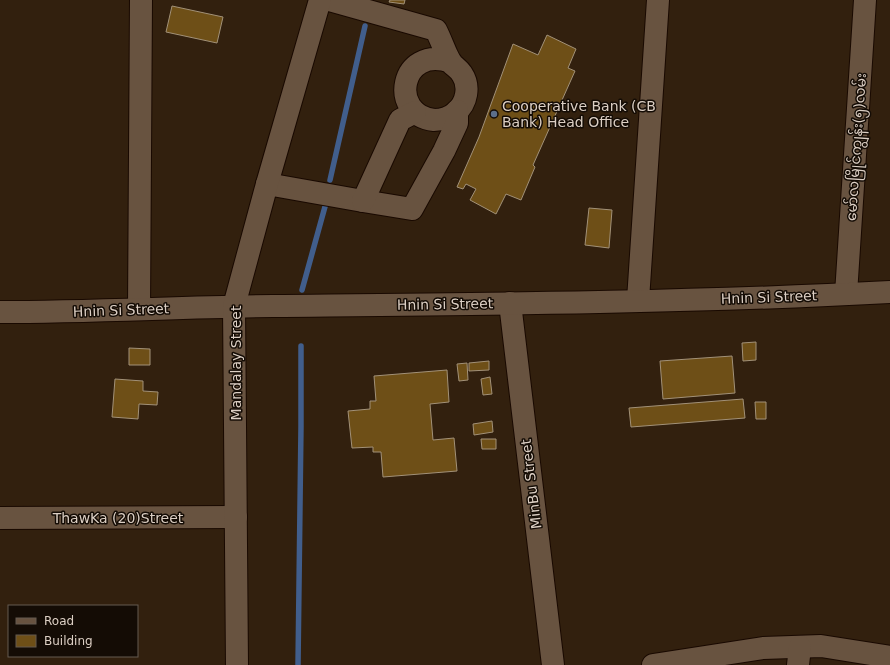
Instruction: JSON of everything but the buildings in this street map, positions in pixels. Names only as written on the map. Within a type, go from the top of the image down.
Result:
[{"type":"street","points":[[139,309],[141,0]]},
{"type":"street","name":"Mandalay Street","points":[[237,665],[234,306],[267,184],[320,0]]},
{"type":"street","points":[[329,0],[436,30],[451,62],[458,68],[466,82],[466,98],[458,111],[444,119],[436,120],[421,116],[415,112],[406,99],[405,91],[408,75],[419,63],[427,60],[435,59],[451,62]]},
{"type":"street","points":[[638,300],[658,0]]},
{"type":"street","name":"မော်လမြိုင်ကျွန်း(၅)လမ်း","points":[[846,294],[865,0]]},
{"type":"street","points":[[267,184],[362,202],[412,209],[444,151],[457,123],[458,111]]},
{"type":"street","points":[[362,202],[400,120],[415,112]]},
{"type":"street","name":"Hnin Si Street","points":[[0,312],[58,312],[234,306],[510,303],[799,297],[890,292]]},
{"type":"street","name":"MinBu Street","points":[[510,303],[553,665]]},
{"type":"street","name":"ThawKa (20)Street","points":[[0,518],[236,517]]},
{"type":"street","points":[[653,665],[762,648],[799,656],[821,646],[890,657]]},
{"type":"waterway","points":[[330,180],[365,26]]},
{"type":"waterway","points":[[302,290],[326,203]]},
{"type":"waterway","points":[[298,665],[301,346]]},
{"type":"place","name":"Cooperative Bank (CB Bank) Head Office","points":[[494,114]]}]
